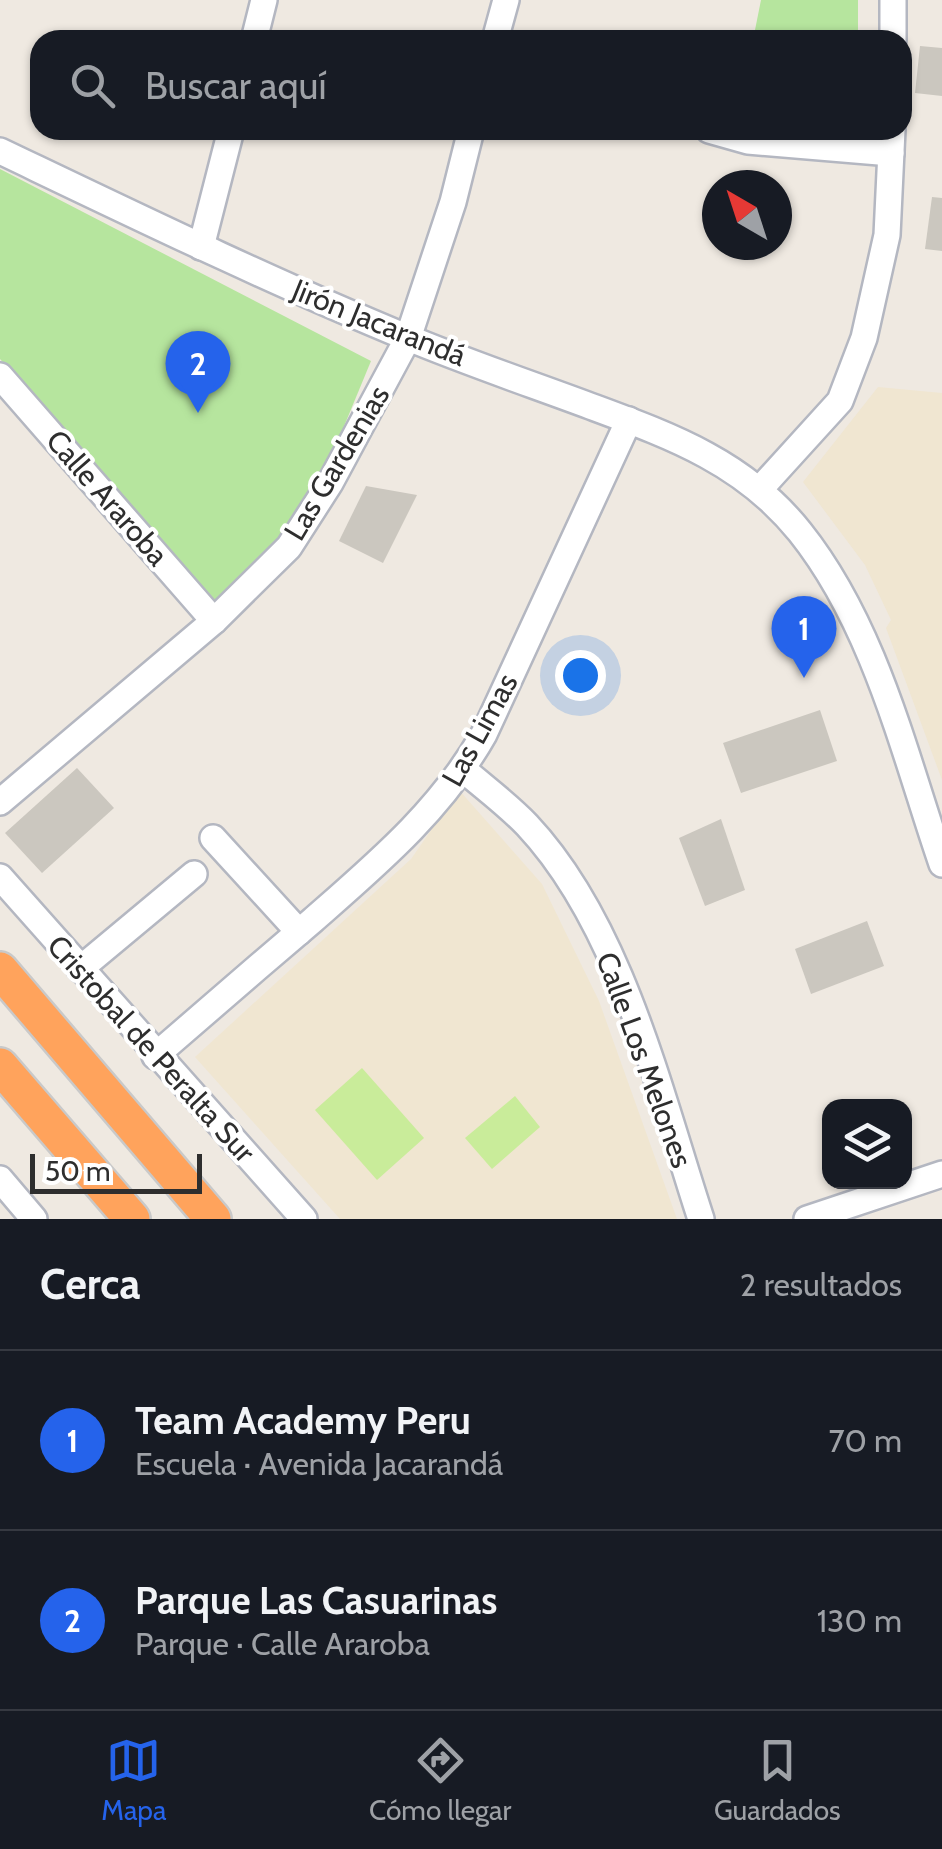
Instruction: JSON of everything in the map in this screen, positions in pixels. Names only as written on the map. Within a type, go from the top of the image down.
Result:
[{"type":"highway","points":[[0,970],[213,1219]]},
{"type":"highway","points":[[0,1066],[132,1219]]},
{"type":"street","points":[[256,30],[264,0]]},
{"type":"street","points":[[498,30],[506,0]]},
{"type":"street","points":[[893,30],[894,0]]},
{"type":"street","points":[[200,247],[228,140]]},
{"type":"street","name":"Las Gardenias","points":[[0,802],[214,621],[289,547],[330,483],[408,338],[468,140]]},
{"type":"street","points":[[744,140],[892,142],[887,235],[864,338],[840,400],[760,489]]},
{"type":"street","name":"Jirón Jacarandá","points":[[0,151],[200,247],[408,338],[689,443],[760,489],[801,533],[843,598],[879,677],[942,864]]},
{"type":"street","name":"Calle Araroba","points":[[0,376],[214,621]]},
{"type":"street","name":"Las Limas","points":[[156,1056],[394,849],[464,770],[630,420]]},
{"type":"street","name":"Calle Los Melones","points":[[464,770],[527,826],[573,886],[623,982],[701,1219]]},
{"type":"street","points":[[214,838],[299,932]]},
{"type":"street","points":[[80,969],[194,874]]},
{"type":"street","name":"Cristobal de Peralta Sur","points":[[0,877],[304,1219]]},
{"type":"street","points":[[807,1219],[942,1174]]},
{"type":"street","points":[[0,1179],[34,1219]]},
{"type":"shaded area","points":[[878,387],[942,393],[942,780],[886,628],[891,620],[865,565],[803,482]]},
{"type":"shaded area","points":[[459,790],[542,884],[599,1001],[677,1219],[340,1219],[195,1057],[411,859]]},
{"type":"green space","points":[[761,0],[858,0],[858,30],[755,30]]},
{"type":"green space","points":[[0,169],[371,361],[328,465],[287,529],[212,603],[0,359]]},
{"type":"green space","points":[[362,1068],[424,1138],[377,1180],[315,1110]]},
{"type":"green space","points":[[515,1096],[540,1127],[492,1169],[465,1138]]},
{"type":"building","points":[[920,46],[942,48],[942,96],[915,93]]},
{"type":"building","points":[[932,197],[942,198],[942,251],[925,249]]},
{"type":"building","points":[[366,486],[417,495],[383,563],[339,541]]},
{"type":"building","points":[[820,710],[837,761],[741,793],[723,743]]},
{"type":"building","points":[[77,768],[114,808],[42,873],[5,833]]},
{"type":"building","points":[[721,819],[745,890],[705,906],[679,838]]},
{"type":"building","points":[[867,921],[884,966],[811,994],[795,949]]},
{"type":"place","name":"Parque Las Casuarinas","points":[[198,413]]},
{"type":"place","name":"Team Academy Peru","points":[[804,678]]}]
